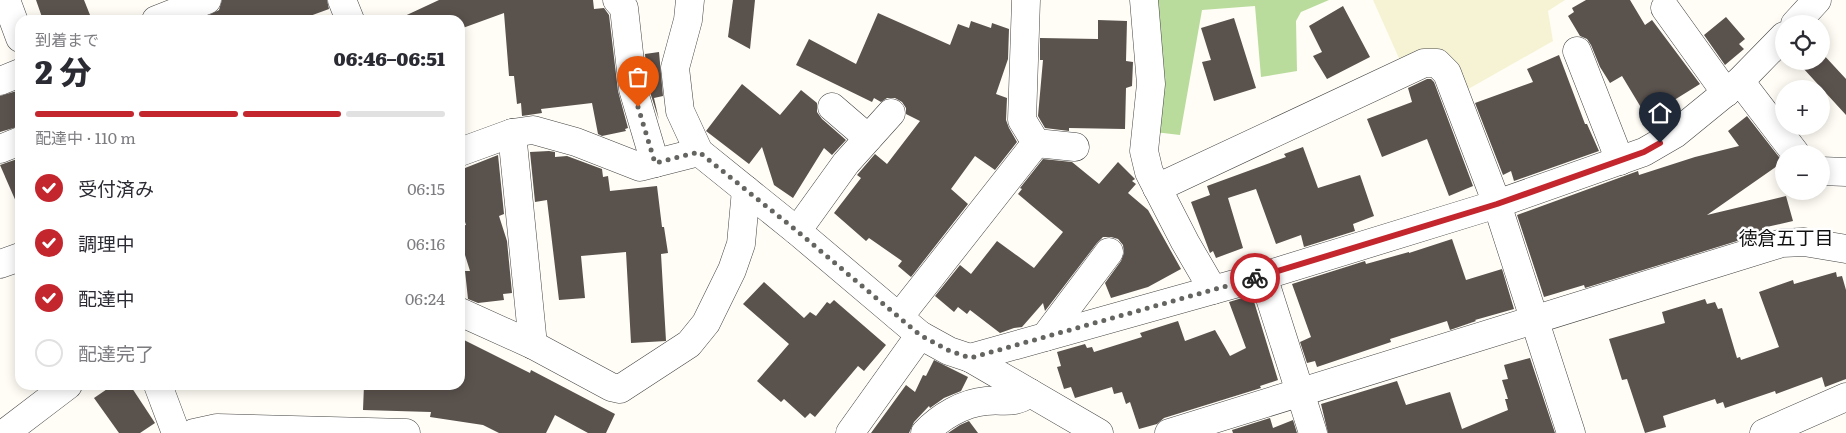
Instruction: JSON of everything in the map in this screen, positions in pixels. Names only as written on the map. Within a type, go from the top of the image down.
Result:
[{"type":"street","points":[[6,0],[15,24]]},
{"type":"street","points":[[169,15],[207,0]]},
{"type":"street","points":[[617,0],[624,8],[633,89],[655,163]]},
{"type":"street","points":[[690,0],[688,20],[674,68],[680,111],[699,152],[797,231],[920,335],[950,351],[970,358],[1095,432]]},
{"type":"street","points":[[1026,0],[1022,120],[1036,143]]},
{"type":"street","points":[[1144,0],[1151,84],[1144,151],[1149,172],[1213,290]]},
{"type":"street","points":[[1803,15],[1816,0]]},
{"type":"street","points":[[1665,8],[1733,87],[1788,145]]},
{"type":"street","points":[[970,358],[1263,276],[1497,204],[1644,152],[1675,134],[1733,87],[1775,45]]},
{"type":"street","points":[[1577,51],[1620,161]]},
{"type":"street","points":[[1157,188],[1424,63],[1437,63],[1447,73],[1497,204],[1571,433]]},
{"type":"street","points":[[0,80],[15,75]]},
{"type":"street","points":[[832,106],[868,138]]},
{"type":"street","points":[[797,231],[846,163],[891,113]]},
{"type":"street","points":[[465,150],[512,133],[533,130],[576,142],[640,167],[699,152]]},
{"type":"street","points":[[512,133],[533,345]]},
{"type":"street","points":[[0,149],[15,143]]},
{"type":"street","points":[[1036,143],[1075,148]]},
{"type":"street","points":[[899,317],[1036,143]]},
{"type":"street","points":[[1830,171],[1846,172]]},
{"type":"street","points":[[465,314],[533,345],[611,387],[620,389],[689,344],[706,323],[732,270],[741,244],[746,190]]},
{"type":"street","points":[[1169,433],[1782,243],[1804,242],[1846,249]]},
{"type":"street","points":[[1045,337],[1109,252]]},
{"type":"street","points":[[0,264],[15,259]]},
{"type":"street","points":[[1263,276],[1312,433]]},
{"type":"street","points":[[850,433],[920,335]]},
{"type":"street","points":[[5,433],[61,390]]},
{"type":"street","points":[[160,390],[176,433]]},
{"type":"street","points":[[925,433],[944,416],[965,405],[985,401],[1020,400],[1030,393]]},
{"type":"street","points":[[1764,433],[1846,397]]},
{"type":"street","points":[[194,433],[217,428],[406,433]]},
{"type":"shaded area","points":[[1373,0],[1565,0],[1548,11],[1553,41],[1463,92],[1458,75],[1402,65]]},
{"type":"green space","points":[[1152,0],[1329,0],[1301,12],[1296,21],[1297,71],[1261,77],[1255,6],[1202,10],[1180,135],[1146,131]]},
{"type":"building","points":[[36,0],[84,0],[90,15],[41,15]]},
{"type":"building","points":[[222,0],[327,0],[329,9],[313,15],[209,15],[219,10]]},
{"type":"building","points":[[439,0],[593,0],[594,9],[604,8],[609,15],[618,91],[628,128],[625,129],[626,131],[602,136],[598,134],[592,103],[541,109],[542,113],[522,116],[521,103],[517,104],[514,76],[509,76],[504,13],[465,27],[465,15],[407,15]]},
{"type":"building","points":[[733,0],[755,0],[750,49],[728,37]]},
{"type":"building","points":[[1586,0],[1630,0],[1645,25],[1652,20],[1700,84],[1671,102],[1675,110],[1651,124],[1622,76],[1610,83],[1600,67],[1591,45],[1587,39],[1580,36],[1568,16],[1574,12],[1572,8]]},
{"type":"building","points":[[1343,6],[1370,57],[1327,79],[1313,56],[1322,52],[1309,26]]},
{"type":"building","points":[[878,13],[950,45],[958,24],[969,28],[971,21],[991,28],[992,23],[1009,29],[1008,59],[996,94],[1007,98],[1006,120],[1017,142],[995,170],[975,156],[951,189],[968,204],[911,277],[898,266],[902,261],[869,238],[866,241],[834,213],[861,178],[857,175],[875,154],[887,164],[920,121],[906,114],[906,108],[902,102],[895,98],[887,98],[881,102],[874,98],[872,102],[796,65],[809,39],[856,64]]},
{"type":"building","points":[[1726,17],[1745,39],[1739,44],[1744,49],[1725,65],[1704,35]]},
{"type":"building","points":[[1234,18],[1256,88],[1214,101],[1202,62],[1211,60],[1201,28]]},
{"type":"building","points":[[1098,20],[1127,21],[1126,61],[1133,62],[1132,86],[1126,88],[1125,129],[1069,128],[1069,131],[1045,128],[1038,116],[1043,60],[1040,60],[1040,38],[1098,39]]},
{"type":"building","points":[[659,52],[663,96],[654,98],[659,120],[648,86],[645,54]]},
{"type":"building","points":[[1559,55],[1585,124],[1587,124],[1599,151],[1514,181],[1511,171],[1503,175],[1475,103],[1533,82],[1527,69]]},
{"type":"building","points":[[1830,62],[1846,79],[1846,115],[1830,98],[1830,80],[1814,80],[1805,70],[1830,70]]},
{"type":"building","points":[[1431,79],[1434,82],[1473,186],[1449,196],[1427,139],[1382,157],[1367,119],[1412,102],[1408,88]]},
{"type":"building","points":[[742,84],[780,115],[801,90],[817,103],[817,112],[822,119],[846,140],[832,155],[824,148],[793,198],[774,185],[762,147],[749,164],[706,131]]},
{"type":"building","points":[[15,92],[15,128],[0,132],[0,96]]},
{"type":"building","points":[[1747,116],[1775,152],[1775,168],[1707,215],[1775,199],[1787,200],[1793,221],[1762,228],[1763,233],[1585,288],[1584,285],[1544,297],[1517,215],[1638,171],[1639,175],[1695,157],[1739,146],[1728,131]]},
{"type":"building","points":[[1303,147],[1318,188],[1360,175],[1374,216],[1353,224],[1355,231],[1304,247],[1301,235],[1276,244],[1256,189],[1228,198],[1243,248],[1216,258],[1213,251],[1210,253],[1191,202],[1210,195],[1207,186],[1286,157],[1284,154]]},
{"type":"building","points":[[530,152],[555,152],[555,157],[567,156],[602,169],[603,177],[608,176],[610,191],[657,186],[662,227],[664,227],[668,253],[661,254],[666,341],[631,343],[626,252],[581,256],[585,298],[559,300],[547,200],[535,202]]},
{"type":"building","points":[[498,155],[504,214],[499,216],[507,241],[512,293],[503,294],[504,300],[478,303],[468,299],[465,271],[470,271],[465,255],[465,168]]},
{"type":"building","points":[[1043,159],[1072,162],[1099,184],[1118,162],[1135,179],[1132,181],[1136,184],[1128,193],[1148,210],[1181,269],[1148,287],[1111,298],[1105,283],[1121,261],[1124,253],[1123,245],[1118,239],[1103,237],[1045,311],[1043,303],[1022,327],[1000,333],[970,310],[967,314],[958,307],[954,312],[935,296],[960,265],[971,274],[997,241],[1034,268],[1063,232],[1018,194],[1022,189],[1020,188]]},
{"type":"building","points":[[15,160],[15,200],[0,165]]},
{"type":"building","points":[[1452,239],[1466,280],[1502,269],[1514,309],[1475,320],[1450,330],[1447,321],[1390,339],[1391,342],[1317,367],[1315,361],[1307,363],[1300,342],[1311,337],[1292,284],[1365,261],[1366,264]]},
{"type":"building","points":[[1836,272],[1837,277],[1842,276],[1846,290],[1846,379],[1825,387],[1822,377],[1776,394],[1775,391],[1725,408],[1723,402],[1717,404],[1715,399],[1663,416],[1666,427],[1645,433],[1627,379],[1622,380],[1609,339],[1665,323],[1662,312],[1705,299],[1707,304],[1715,302],[1718,309],[1722,308],[1737,358],[1740,357],[1741,360],[1779,347],[1759,292],[1793,280],[1794,284]]},
{"type":"building","points":[[764,282],[804,318],[810,312],[816,316],[827,302],[830,304],[834,300],[886,345],[864,371],[858,366],[815,417],[810,413],[805,418],[784,399],[781,402],[757,381],[789,344],[743,304]]},
{"type":"building","points":[[1252,295],[1278,380],[1260,386],[1261,388],[1164,418],[1157,424],[1139,429],[1130,402],[1126,404],[1122,392],[1114,394],[1112,387],[1075,398],[1071,387],[1064,389],[1057,367],[1061,366],[1057,352],[1085,344],[1087,348],[1092,347],[1094,352],[1142,337],[1140,333],[1178,321],[1185,341],[1215,330],[1230,356],[1246,348],[1229,302]]},
{"type":"building","points":[[465,340],[530,373],[531,370],[615,414],[606,433],[588,433],[555,415],[546,433],[499,433],[483,425],[430,417],[431,412],[363,410],[364,390],[465,390]]},
{"type":"building","points":[[1530,358],[1555,433],[1328,433],[1321,404],[1397,381],[1406,405],[1450,392],[1462,429],[1508,410],[1505,399],[1508,399],[1502,380],[1508,379],[1504,365]]},
{"type":"building","points":[[934,360],[968,377],[961,391],[944,398],[930,408],[929,406],[914,422],[909,433],[871,433],[906,385],[915,392],[923,375],[926,376]]},
{"type":"building","points":[[106,390],[133,390],[155,423],[140,433],[119,433],[94,398]]},
{"type":"building","points":[[1270,418],[1273,428],[1293,420],[1297,433],[1233,433],[1232,430]]},
{"type":"building","points":[[969,421],[978,433],[948,433],[960,425]]},
{"type":"way so far","points":[[638,107],[655,163],[699,152],[797,231],[920,335],[950,351],[970,358],[1255,278]]},
{"type":"district","name":"徳倉五丁目","points":[[1786,237]]},
{"type":"route","points":[[1255,278],[1497,204],[1644,152],[1660,143]]}]
